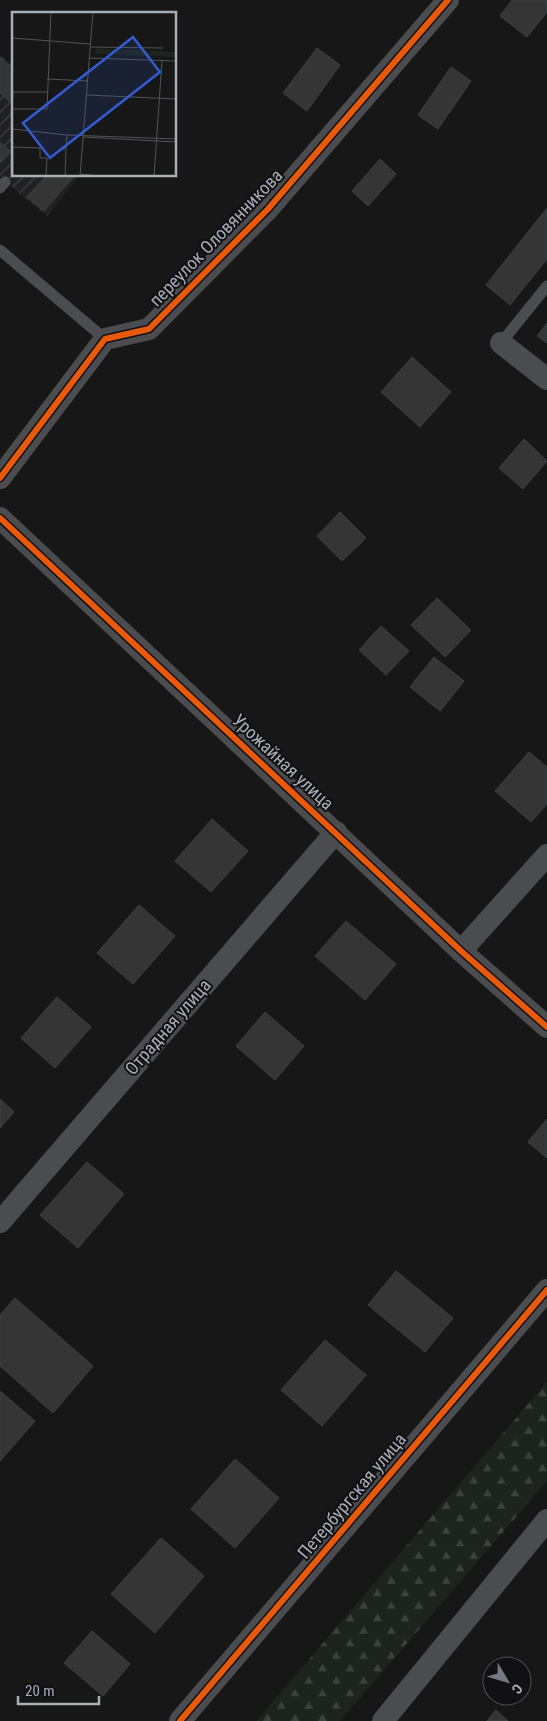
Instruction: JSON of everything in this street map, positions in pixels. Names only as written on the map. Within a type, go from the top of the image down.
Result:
[{"type":"street","name":"переулок Оловянникова","points":[[105,339],[149,329],[268,209],[448,0]]},
{"type":"street","points":[[0,478],[105,339]]},
{"type":"street","points":[[501,344],[547,379]]},
{"type":"street","name":"Урожайная улица","points":[[0,518],[461,951],[547,1027]]},
{"type":"street","name":"Отрадная улица","points":[[0,1222],[336,832]]},
{"type":"street","points":[[461,951],[547,855]]},
{"type":"street","name":"Петербургская улица","points":[[180,1721],[547,1290]]},
{"type":"street","points":[[383,1721],[547,1520]]},
{"type":"lane","points":[[0,250],[105,339]]},
{"type":"lane","points":[[501,344],[547,286]]},
{"type":"shaded area","points":[[0,55],[12,65],[12,176],[79,176],[47,216],[0,177]]},
{"type":"green space","points":[[547,1382],[547,1481],[340,1721],[256,1721]]},
{"type":"building","points":[[512,0],[547,0],[547,12],[527,37],[500,16]]},
{"type":"building","points":[[317,48],[340,65],[307,111],[283,93]]},
{"type":"building","points":[[0,57],[12,67],[12,103],[0,93]]},
{"type":"building","points":[[451,67],[471,81],[438,129],[418,115]]},
{"type":"building","points":[[0,142],[10,151],[0,163]]},
{"type":"building","points":[[380,159],[396,174],[368,206],[352,191]]},
{"type":"building","points":[[46,176],[74,176],[44,211],[27,197]]},
{"type":"building","points":[[547,208],[547,259],[510,305],[486,285]]},
{"type":"building","points":[[547,323],[547,343],[537,336]]},
{"type":"building","points":[[412,357],[451,392],[420,427],[381,392]]},
{"type":"building","points":[[524,439],[547,461],[523,489],[499,468]]},
{"type":"building","points":[[340,512],[366,538],[342,561],[317,536]]},
{"type":"building","points":[[437,598],[471,630],[445,657],[411,625]]},
{"type":"building","points":[[381,626],[409,651],[386,675],[359,650]]},
{"type":"building","points":[[434,657],[464,681],[440,711],[410,687]]},
{"type":"building","points":[[529,752],[547,767],[547,804],[531,822],[495,791]]},
{"type":"building","points":[[212,819],[248,851],[211,892],[175,861]]},
{"type":"building","points":[[139,905],[175,936],[133,984],[97,953]]},
{"type":"building","points":[[346,921],[396,964],[365,1000],[315,956]]},
{"type":"building","points":[[57,997],[91,1027],[55,1068],[21,1038]]},
{"type":"building","points":[[265,1012],[304,1046],[275,1080],[236,1046]]},
{"type":"building","points":[[0,1099],[14,1112],[0,1128]]},
{"type":"building","points":[[547,1119],[547,1158],[528,1142]]},
{"type":"building","points":[[87,1162],[124,1194],[78,1248],[40,1215]]},
{"type":"building","points":[[396,1271],[453,1318],[425,1352],[368,1305]]},
{"type":"building","points":[[15,1298],[93,1366],[53,1413],[0,1366],[0,1315]]},
{"type":"building","points":[[325,1340],[366,1375],[322,1426],[281,1390]]},
{"type":"building","points":[[0,1391],[35,1421],[0,1461]]},
{"type":"building","points":[[235,1459],[279,1498],[235,1548],[191,1509]]},
{"type":"building","points":[[161,1538],[204,1576],[155,1633],[111,1594]]},
{"type":"building","points":[[92,1631],[130,1664],[103,1696],[64,1663]]},
{"type":"building","points":[[496,1710],[508,1721],[487,1721]]},
{"type":"cycle path","points":[[0,478],[105,339],[149,329],[268,209],[448,0]]},
{"type":"cycle path","points":[[0,518],[461,951],[547,1027]]},
{"type":"cycle path","points":[[180,1721],[547,1290]]}]
